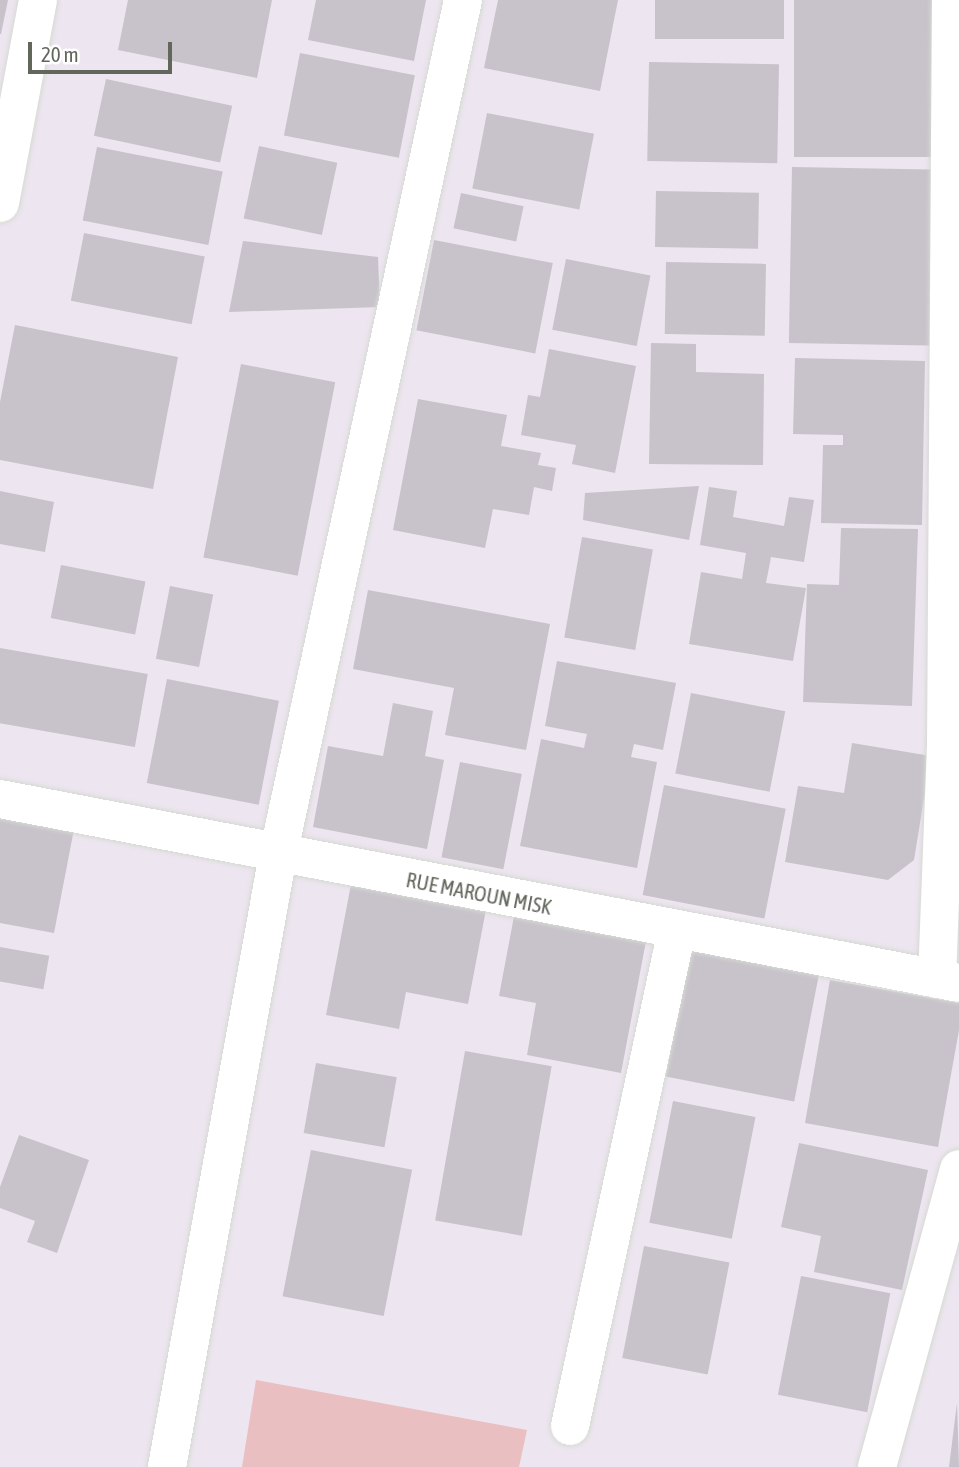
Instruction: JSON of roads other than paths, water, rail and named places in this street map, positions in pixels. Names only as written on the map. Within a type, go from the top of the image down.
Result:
[{"type":"street","points":[[0,203],[38,0]]},
{"type":"street","points":[[167,1467],[278,855],[463,0]]},
{"type":"street","points":[[948,981],[946,747],[953,411],[951,0]]},
{"type":"street","name":"RUE MAROUN MISK","points":[[0,799],[278,855],[948,981]]},
{"type":"street","points":[[570,1426],[677,930]]},
{"type":"street","points":[[877,1467],[959,1169]]}]
